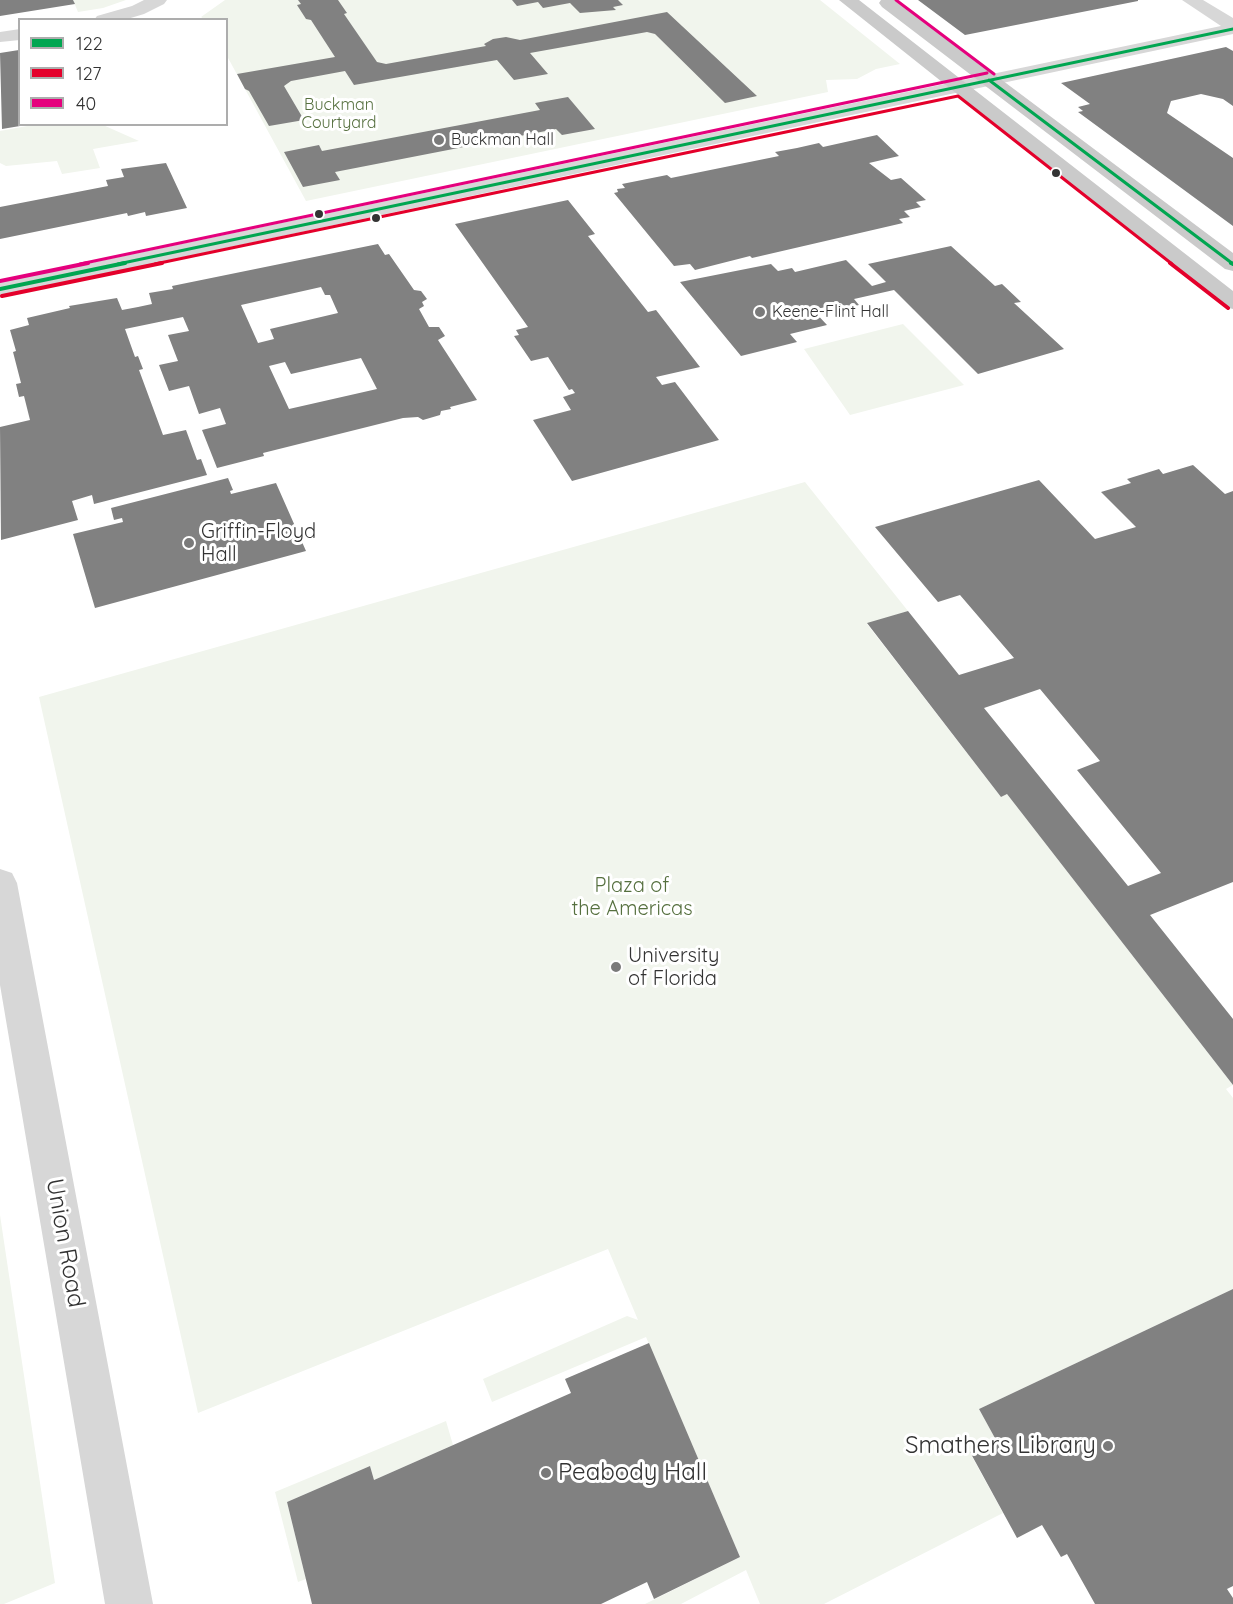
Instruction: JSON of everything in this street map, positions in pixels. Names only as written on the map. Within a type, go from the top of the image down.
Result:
[{"type":"main road","points":[[849,0],[1233,302]]},
{"type":"main road","points":[[884,0],[1233,264]]},
{"type":"street","points":[[110,18],[138,10],[158,0]]},
{"type":"street","points":[[1191,0],[1233,27]]},
{"type":"street","points":[[0,289],[960,88],[1233,27]]},
{"type":"street","points":[[0,37],[18,34]]},
{"type":"street","name":"Union Road","points":[[0,883],[129,1604]]},
{"type":"green space","points":[[73,0],[126,0],[103,8],[78,12]]},
{"type":"green space","name":"Buckman Courtyard","points":[[225,0],[820,0],[900,64],[876,69],[857,79],[826,80],[828,92],[306,201],[228,58],[228,18],[201,17]]},
{"type":"green space","points":[[27,126],[105,126],[139,141],[93,149],[100,168],[62,174],[57,161],[6,166],[0,163],[0,131]]},
{"type":"green space","points":[[903,324],[964,385],[850,415],[804,349]]},
{"type":"green space","name":"Plaza of the Americas","points":[[805,482],[908,611],[867,624],[1001,797],[1007,794],[1233,1085],[1226,1089],[1233,1098],[1233,1289],[979,1409],[996,1440],[970,1453],[1003,1513],[824,1604],[760,1604],[746,1570],[681,1604],[645,1604],[740,1557],[646,1337],[492,1402],[483,1379],[627,1316],[638,1320],[608,1249],[198,1413],[39,697]]},
{"type":"green space","points":[[0,1215],[55,1583],[4,1604],[0,1604]]},
{"type":"green space","points":[[446,1421],[453,1445],[374,1480],[370,1466],[287,1502],[306,1579],[298,1582],[275,1492]]},
{"type":"building","points":[[0,0],[73,0],[75,4],[0,16]]},
{"type":"building","points":[[298,0],[338,0],[347,13],[344,14],[377,62],[386,64],[486,46],[484,44],[493,39],[506,37],[520,40],[667,12],[757,96],[725,103],[655,34],[647,32],[530,53],[548,74],[514,80],[497,60],[354,85],[345,71],[291,81],[284,86],[304,120],[269,126],[237,74],[335,57],[311,20],[306,19],[297,5],[301,4]]},
{"type":"building","points":[[512,0],[618,0],[623,5],[613,7],[616,10],[580,13],[570,3],[543,8],[538,2],[517,6]]},
{"type":"building","points":[[918,0],[1138,0],[1138,1],[965,35]]},
{"type":"building","points":[[1226,47],[1233,51],[1233,106],[1223,99],[1201,94],[1171,101],[1167,113],[1233,158],[1233,226],[1078,112],[1083,111],[1078,107],[1090,104],[1061,83]]},
{"type":"building","points":[[18,50],[18,126],[20,126],[2,129],[0,53]]},
{"type":"building","name":"Buckman Hall","points":[[568,97],[595,129],[562,135],[556,129],[335,172],[340,180],[303,187],[284,152],[319,145],[322,151],[540,110],[535,103]]},
{"type":"building","points":[[877,135],[899,156],[869,163],[891,180],[901,178],[926,200],[916,202],[921,207],[904,211],[910,217],[899,219],[903,223],[752,258],[750,256],[695,270],[690,264],[674,266],[614,193],[618,192],[617,189],[625,188],[622,184],[667,175],[671,178],[779,156],[775,152],[819,143],[823,147]]},
{"type":"building","points":[[166,163],[187,208],[146,216],[145,212],[128,216],[127,213],[0,239],[0,207],[108,186],[106,180],[124,177],[121,169]]},
{"type":"building","points":[[568,200],[595,234],[588,236],[648,312],[656,310],[700,367],[656,377],[662,385],[675,382],[719,440],[572,481],[533,420],[571,410],[563,397],[575,393],[572,389],[569,390],[548,357],[531,361],[514,336],[519,335],[516,330],[528,327],[455,224]]},
{"type":"building","points":[[378,244],[385,255],[389,254],[414,290],[421,291],[427,299],[422,302],[424,306],[419,309],[429,327],[439,327],[445,336],[438,340],[477,400],[450,407],[451,409],[441,411],[440,415],[423,420],[418,417],[403,418],[263,453],[264,456],[217,468],[202,430],[226,424],[220,408],[199,414],[189,386],[169,391],[159,365],[178,361],[168,335],[189,331],[183,317],[125,329],[135,357],[138,356],[143,369],[139,370],[163,435],[186,430],[197,460],[201,459],[207,475],[94,504],[92,495],[72,501],[78,520],[1,540],[0,427],[30,420],[24,396],[19,397],[16,384],[21,383],[10,330],[29,325],[27,318],[70,308],[69,306],[117,298],[122,310],[152,304],[149,293],[173,289],[172,286]],"holes":[[[321,287],[325,295],[330,295],[338,313],[270,329],[274,339],[258,343],[241,305]],[[361,358],[377,389],[289,409],[269,366],[285,362],[291,374]]]},
{"type":"building","name":"Keene-Flint Hall","points":[[951,246],[995,286],[1002,284],[1021,302],[1014,303],[1064,349],[978,374],[894,290],[854,299],[859,305],[843,309],[838,304],[813,310],[827,325],[790,334],[797,342],[741,356],[680,282],[771,264],[778,271],[792,268],[795,272],[846,260],[872,286],[886,282],[868,264]]},
{"type":"building","points":[[1193,465],[1225,494],[1233,491],[1233,882],[1150,915],[1233,1019],[1233,1085],[1007,794],[1001,797],[867,623],[908,611],[959,675],[1014,658],[960,595],[938,602],[875,527],[1039,480],[1095,539],[1136,527],[1101,492],[1131,483],[1127,479],[1159,469],[1163,474]],"holes":[[[1040,689],[1100,761],[1077,770],[1161,873],[1128,886],[984,708]]]},
{"type":"building","name":"Griffin-Floyd Hall","points":[[228,478],[233,490],[230,491],[231,494],[276,483],[306,551],[95,608],[73,534],[123,522],[122,518],[114,520],[111,508]]},
{"type":"building","name":"Smathers Library","points":[[1233,1289],[1233,1586],[1227,1589],[1233,1598],[1233,1604],[1095,1604],[1067,1554],[1061,1557],[1042,1525],[1017,1538],[970,1452],[996,1440],[979,1409]]},
{"type":"building","name":"Peabody Hall","points":[[649,1343],[740,1557],[654,1599],[647,1582],[601,1604],[312,1604],[287,1502],[370,1466],[374,1480],[571,1393],[565,1379]]},
{"type":"transit line","name":"40","points":[[896,0],[994,74]]},
{"type":"transit line","name":"122","points":[[0,289],[1233,29]]},
{"type":"transit line","name":"40","points":[[0,281],[987,73]]},
{"type":"transit line","name":"122","points":[[989,80],[1233,264]]},
{"type":"transit line","name":"127","points":[[2,296],[958,96],[1228,308]]},
{"type":"place","name":"Buckman Hall","points":[[439,140]]},
{"type":"place","name":"Keene-Flint Hall","points":[[760,312]]},
{"type":"place","name":"Griffin-Floyd Hall","points":[[189,543]]},
{"type":"place","name":"University of Florida","points":[[616,967]]},
{"type":"place","name":"Smathers Library","points":[[1108,1446]]},
{"type":"place","name":"Peabody Hall","points":[[546,1473]]}]
